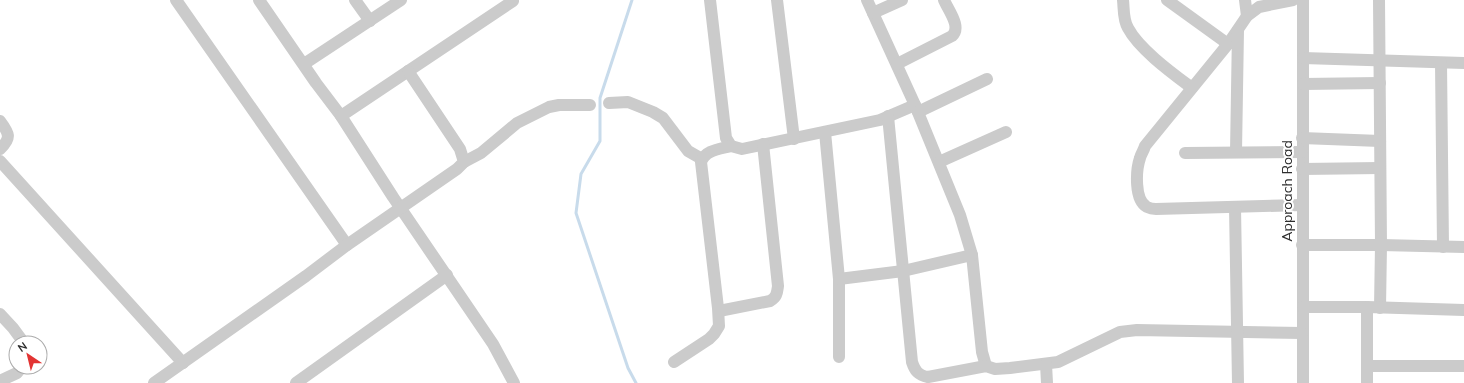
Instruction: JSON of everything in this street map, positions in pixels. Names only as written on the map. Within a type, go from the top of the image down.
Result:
[{"type":"street","points":[[176,0],[347,245]]},
{"type":"street","points":[[259,0],[316,83],[341,116],[493,344],[514,383]]},
{"type":"street","points":[[355,0],[370,22]]},
{"type":"street","points":[[304,64],[370,22],[401,0]]},
{"type":"street","points":[[710,0],[726,138],[731,146]]},
{"type":"street","points":[[777,0],[794,138]]},
{"type":"street","points":[[867,0],[917,109],[960,215],[972,255],[982,352],[986,366]]},
{"type":"street","points":[[873,13],[902,0]]},
{"type":"street","points":[[897,64],[952,36],[955,33],[955,24],[944,0]]},
{"type":"street","points":[[1123,0],[1125,22],[1128,29],[1143,48],[1192,88]]},
{"type":"street","points":[[1167,0],[1228,44]]},
{"type":"street","points":[[1245,0],[1247,16]]},
{"type":"street","points":[[1292,0],[1258,7],[1247,16],[1228,44],[1145,146],[1140,159],[1138,172],[1138,193],[1140,201],[1146,207],[1156,209],[1302,205]]},
{"type":"street","name":"Approach Road","points":[[1303,0],[1303,383]]},
{"type":"street","points":[[1379,0],[1381,245],[1380,308]]},
{"type":"street","points":[[341,116],[513,1]]},
{"type":"street","points":[[1236,152],[1238,30]]},
{"type":"street","points":[[1303,58],[1464,63]]},
{"type":"street","points":[[1441,62],[1443,247]]},
{"type":"street","points":[[408,71],[460,149],[464,162]]},
{"type":"street","points":[[674,362],[709,339],[719,326],[719,311],[701,162],[709,152],[731,146],[742,148],[880,120],[888,116],[917,109],[987,79]]},
{"type":"street","points":[[1303,84],[1380,83]]},
{"type":"street","points":[[610,103],[628,102],[642,107],[663,118],[688,151],[702,159]]},
{"type":"street","points":[[154,383],[306,276],[347,245],[457,169],[464,162],[481,153],[517,123],[549,107],[558,105],[590,105]]},
{"type":"street","points":[[888,116],[912,362],[920,375],[928,377],[986,366],[995,369],[1058,362],[1120,332],[1137,330],[1302,333]]},
{"type":"street","points":[[0,121],[7,130],[8,136],[6,144],[0,149]]},
{"type":"street","points":[[825,132],[839,279],[839,357]]},
{"type":"street","points":[[938,162],[1006,132]]},
{"type":"street","points":[[1302,138],[1380,141]]},
{"type":"street","points":[[719,311],[770,301],[775,298],[777,294],[778,286],[763,144]]},
{"type":"street","points":[[1185,152],[1302,152]]},
{"type":"street","points":[[0,161],[183,363]]},
{"type":"street","points":[[1302,169],[1380,168]]},
{"type":"street","points":[[1236,207],[1238,383]]},
{"type":"street","points":[[1302,245],[1464,247]]},
{"type":"street","points":[[839,279],[903,271],[972,255]]},
{"type":"street","points":[[296,383],[447,275]]},
{"type":"street","points":[[1303,307],[1464,310]]},
{"type":"street","points":[[1366,383],[1367,307]]},
{"type":"street","points":[[0,314],[18,335]]},
{"type":"street","points":[[1046,364],[1046,383]]},
{"type":"street","points":[[1367,366],[1464,366]]},
{"type":"street","points":[[912,383],[915,369]]},
{"type":"street","points":[[0,381],[13,375]]},
{"type":"waterway","points":[[632,0],[600,98],[600,141],[581,174],[576,213],[628,368],[636,383]]}]
